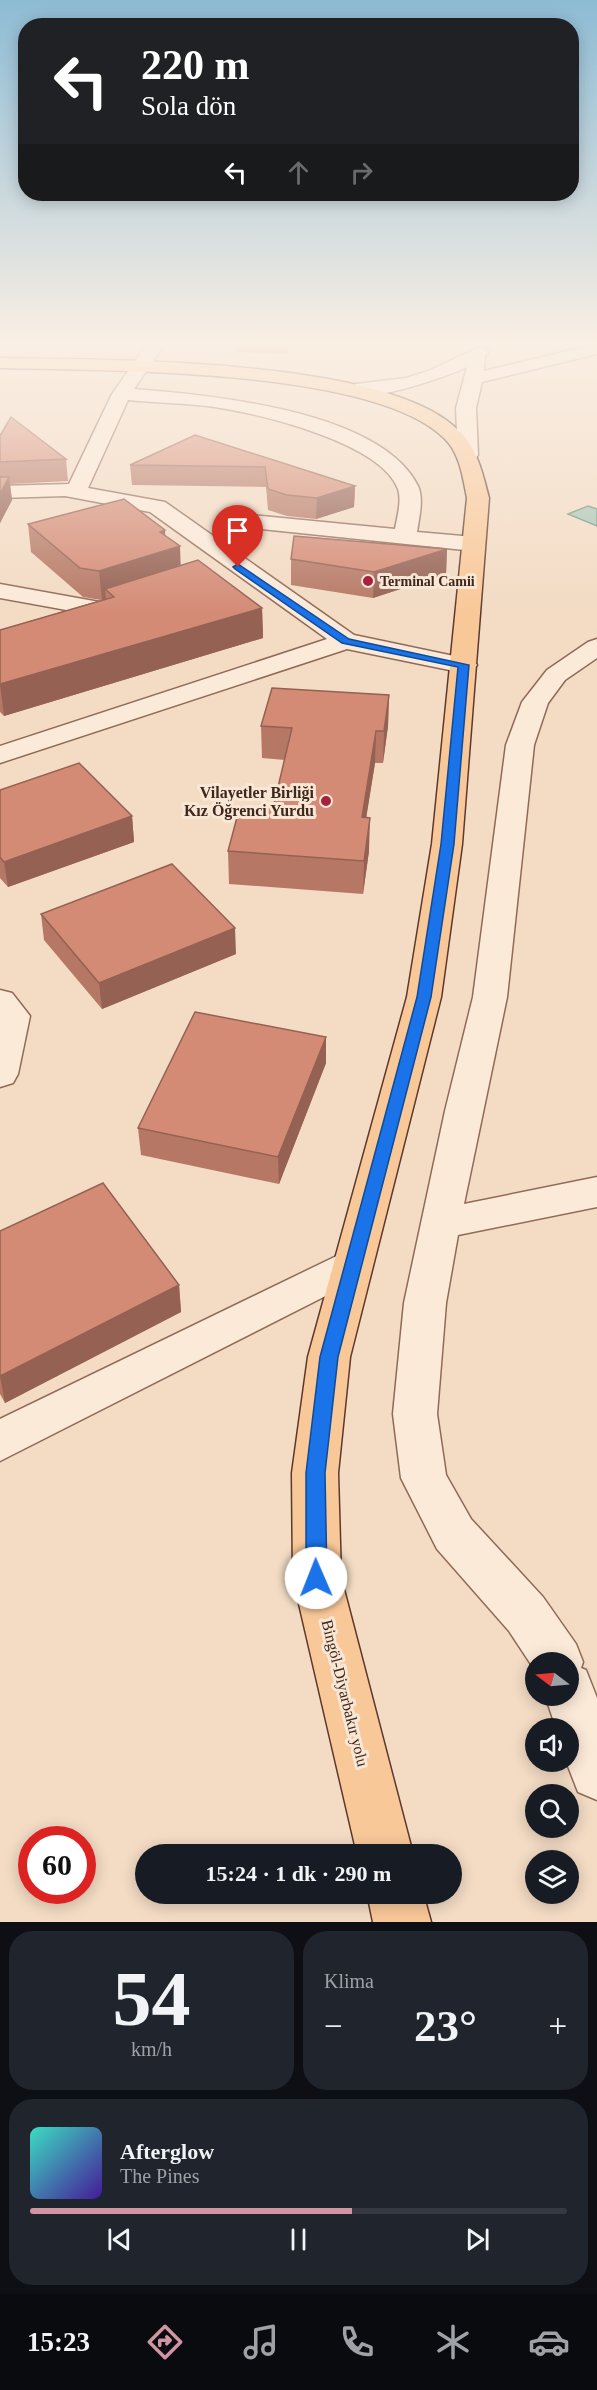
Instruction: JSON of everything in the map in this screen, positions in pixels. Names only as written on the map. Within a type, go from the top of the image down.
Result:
[{"type":"main road","name":"Bingöl-Diyarbakır yolu","points":[[382,1844],[316,1578],[315,1473],[329,1357],[351,1265],[424,997],[447,844],[478,498],[468,455],[450,434]]},
{"type":"main road","points":[[398,1904],[402,1922]]},
{"type":"street","points":[[76,492],[103,434]]},
{"type":"street","points":[[337,434],[354,440],[395,465],[410,489],[405,537]]},
{"type":"street","points":[[467,434],[468,455]]},
{"type":"street","points":[[0,492],[76,492],[157,507],[227,570],[346,641],[464,665]]},
{"type":"street","points":[[241,521],[474,544]]},
{"type":"street","points":[[0,591],[116,607],[58,626]]},
{"type":"street","points":[[0,755],[346,641]]},
{"type":"street","points":[[551,1652],[526,1614],[454,1534],[424,1478],[415,1414],[425,1303],[463,1111],[490,997],[520,745],[535,702],[556,675],[597,647]]},
{"type":"street","points":[[0,1001],[13,1016],[0,1074]]},
{"type":"street","points":[[440,1224],[597,1192]]},
{"type":"street","points":[[0,1441],[351,1265]]},
{"type":"street","points":[[574,1706],[597,1773]]},
{"type":"shaded area","points":[[588,506],[597,509],[597,526],[568,514]]},
{"type":"building","points":[[1,434],[33,434],[66,459],[0,462]]},
{"type":"building","points":[[195,435],[355,486],[317,498],[287,495],[268,489],[265,467],[130,465]]},
{"type":"building","points":[[0,477],[9,477],[0,494]]},
{"type":"building","points":[[124,499],[165,530],[160,532],[180,546],[99,571],[80,568],[28,524]]},
{"type":"building","points":[[294,536],[447,549],[374,572],[291,559]]},
{"type":"building","points":[[198,560],[262,608],[0,684],[0,630],[114,597],[105,589]]},
{"type":"building","name":"Vilayetler Birliği Kız Öğrenci Yurdu","points":[[272,688],[389,695],[384,731],[376,731],[362,817],[370,818],[364,861],[228,851],[240,806],[273,808],[292,728],[261,726]]},
{"type":"building","points":[[79,763],[132,816],[4,862],[0,857],[0,790]]},
{"type":"building","points":[[172,864],[235,928],[99,983],[41,914]]},
{"type":"building","points":[[195,1012],[326,1037],[278,1157],[138,1128]]},
{"type":"building","points":[[103,1183],[179,1285],[0,1376],[0,1231]]},
{"type":"place","name":"Terminal Camii","points":[[368,581]]},
{"type":"place","name":"Vilayetler Birliği Kız Öğrenci Yurdu","points":[[326,801]]},
{"type":"route","points":[[238,567],[346,641],[464,665],[447,844],[424,997],[351,1265],[329,1357],[315,1473],[316,1578]]}]
